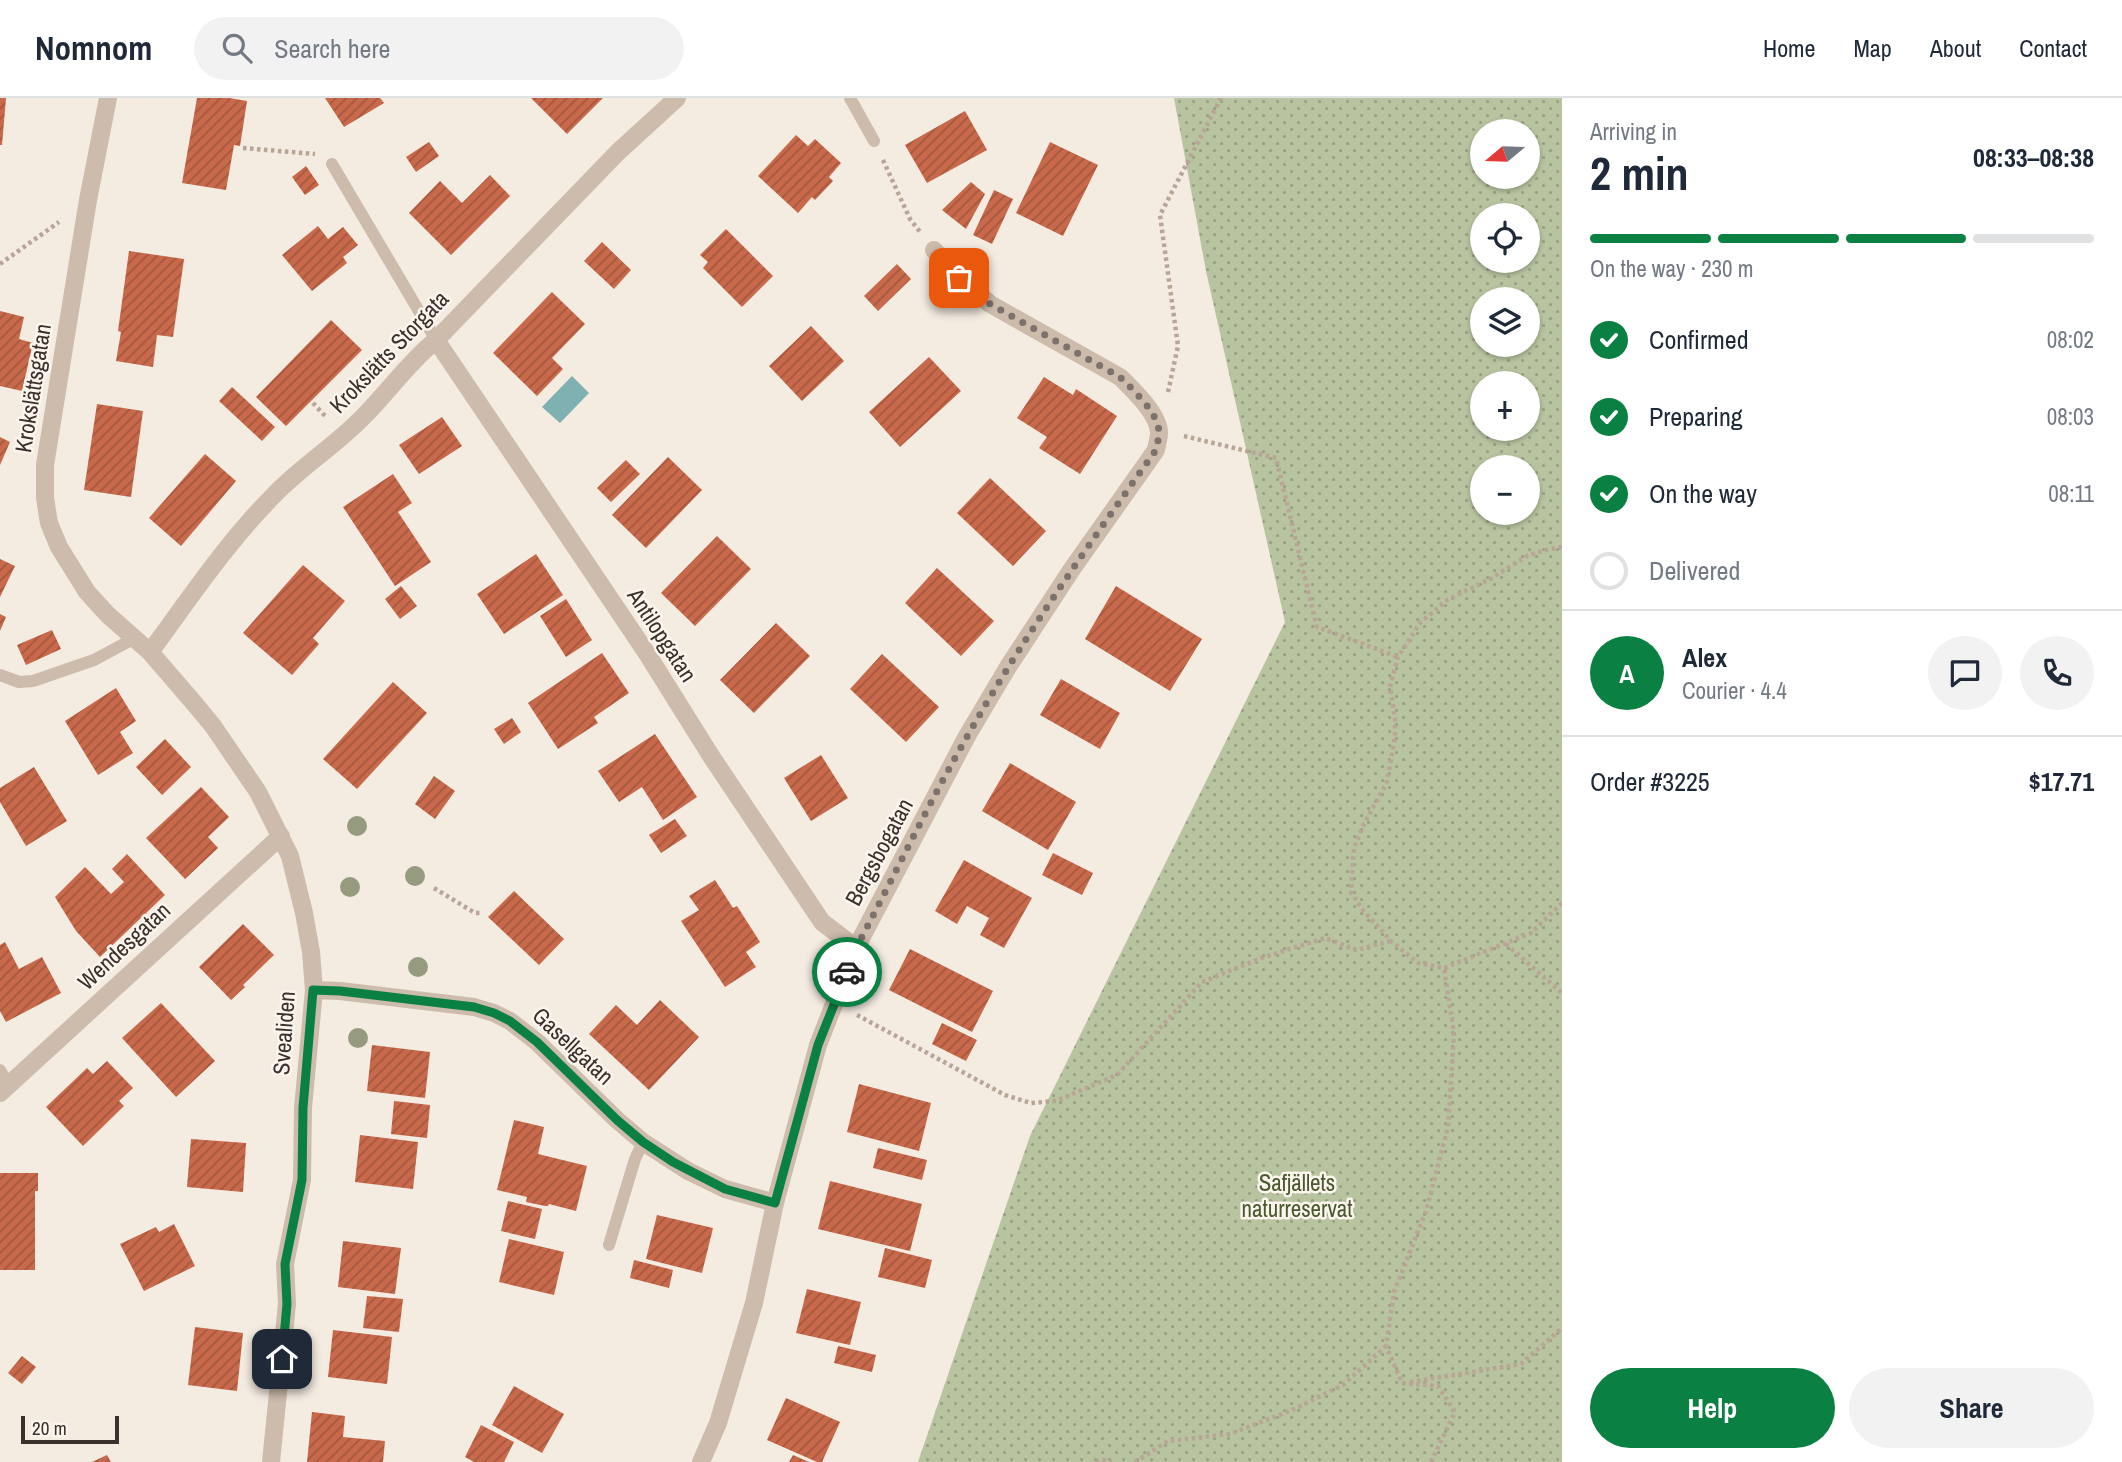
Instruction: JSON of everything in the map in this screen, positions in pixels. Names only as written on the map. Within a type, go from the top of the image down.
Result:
[{"type":"street","name":"Krokslättsgatan","points":[[108,98],[88,200],[45,465],[45,498],[49,523],[59,547],[87,592],[108,615],[150,652]]},
{"type":"street","name":"Krokslätts Storgata","points":[[150,652],[221,554],[274,494],[362,418],[414,359],[436,340],[618,152],[677,98]]},
{"type":"street","points":[[934,250],[959,278],[990,304],[1120,377],[1138,394],[1159,430]]},
{"type":"street","name":"Antilopgatan","points":[[436,340],[646,652],[765,839],[822,922],[856,948]]},
{"type":"street","name":"Bergsbogatan","points":[[701,1462],[718,1423],[754,1303],[775,1203],[818,1045],[856,948],[967,736],[1017,652],[1156,450],[1159,430]]},
{"type":"street","name":"Svealiden","points":[[150,652],[206,718],[258,792],[290,856],[311,953],[313,990],[303,1108],[302,1180],[285,1264],[287,1304],[271,1462]]},
{"type":"street","name":"Wendesgatan","points":[[3,1083],[281,836]]},
{"type":"street","name":"Gasellgatan","points":[[313,990],[474,1007],[494,1013],[510,1021],[537,1042],[643,1142],[688,1171],[725,1189],[775,1203]]},
{"type":"lane","points":[[850,98],[874,141]]},
{"type":"lane","points":[[332,164],[436,340]]},
{"type":"lane","points":[[0,675],[19,682],[33,681],[94,660],[135,638]]},
{"type":"lane","points":[[609,1245],[635,1159],[643,1142]]},
{"type":"path","points":[[1222,98],[1160,215],[1178,346],[1159,430],[1276,458],[1317,627],[1398,657]]},
{"type":"path","points":[[874,141],[910,219]]},
{"type":"path","points":[[243,148],[318,154],[332,164]]},
{"type":"path","points":[[0,264],[88,200]]},
{"type":"path","points":[[313,403],[329,421]]},
{"type":"path","points":[[1562,547],[1527,556],[1490,579],[1447,600],[1420,623],[1398,657],[1390,687],[1395,737],[1387,782],[1354,847],[1351,892],[1362,909],[1391,941],[1418,963],[1444,968],[1531,933],[1562,903]]},
{"type":"path","points":[[434,888],[475,913],[482,913]]},
{"type":"path","points":[[834,1003],[1005,1095],[1031,1103],[1056,1101],[1117,1075],[1202,982],[1264,957],[1325,937],[1356,950],[1391,941]]},
{"type":"path","points":[[1506,944],[1562,993]]},
{"type":"path","points":[[1402,1383],[1386,1346],[1394,1292],[1426,1211],[1448,1127],[1454,1033],[1444,968]]},
{"type":"path","points":[[1402,1383],[1521,1364],[1562,1328]]},
{"type":"path","points":[[1135,1462],[1168,1441],[1230,1434],[1292,1410],[1343,1385],[1386,1346]]},
{"type":"path","points":[[1402,1383],[1438,1386],[1455,1412],[1431,1462]]},
{"type":"path","points":[[1096,1462],[1112,1462]]},
{"type":"green space","name":"Safjällets naturreservat","points":[[1174,98],[1562,98],[1562,1462],[918,1462],[1030,1136],[1285,622],[1206,271]]},
{"type":"water","points":[[572,376],[589,393],[560,423],[542,407]]},
{"type":"building","points":[[0,98],[6,98],[2,145],[0,145]]},
{"type":"building","points":[[197,98],[247,101],[240,146],[234,145],[226,190],[182,183]]},
{"type":"building","points":[[325,98],[380,98],[384,103],[344,127]]},
{"type":"building","points":[[531,98],[603,98],[567,134]]},
{"type":"building","points":[[965,111],[987,150],[927,183],[905,145]]},
{"type":"building","points":[[796,135],[808,146],[815,139],[841,163],[829,177],[833,181],[815,200],[812,197],[798,213],[758,176]]},
{"type":"building","points":[[429,142],[439,156],[416,172],[406,157]]},
{"type":"building","points":[[1050,142],[1098,165],[1063,236],[1016,213]]},
{"type":"building","points":[[306,166],[319,185],[305,195],[292,177]]},
{"type":"building","points":[[490,175],[510,196],[451,255],[409,213],[440,181],[462,203]]},
{"type":"building","points":[[971,182],[985,194],[966,229],[942,210]]},
{"type":"building","points":[[994,190],[1013,199],[992,244],[973,235]]},
{"type":"building","points":[[318,226],[328,239],[343,227],[358,245],[343,257],[347,263],[312,291],[282,255]]},
{"type":"building","points":[[726,229],[773,276],[742,307],[703,268],[708,262],[700,255]]},
{"type":"building","points":[[602,242],[631,270],[614,289],[584,261]]},
{"type":"building","points":[[129,251],[184,259],[173,337],[157,335],[153,367],[116,361]]},
{"type":"building","points":[[897,264],[911,279],[878,311],[864,296]]},
{"type":"building","points":[[552,292],[585,324],[552,358],[563,369],[537,396],[493,353]]},
{"type":"building","points":[[0,311],[24,317],[19,339],[33,343],[22,391],[0,386]]},
{"type":"building","points":[[331,320],[362,350],[286,426],[256,397]]},
{"type":"building","points":[[811,326],[844,361],[802,401],[769,366]]},
{"type":"building","points":[[929,357],[961,391],[900,447],[869,412]]},
{"type":"building","points":[[1044,377],[1073,395],[1076,389],[1117,416],[1080,474],[1039,448],[1047,437],[1017,418]]},
{"type":"building","points":[[232,387],[275,427],[262,441],[219,401]]},
{"type":"building","points":[[97,404],[143,411],[131,497],[84,490]]},
{"type":"building","points":[[442,417],[462,446],[419,474],[399,445]]},
{"type":"building","points":[[0,437],[10,442],[0,465]]},
{"type":"building","points":[[205,454],[236,481],[181,546],[149,518]]},
{"type":"building","points":[[668,457],[702,490],[646,548],[612,515]]},
{"type":"building","points":[[626,460],[640,474],[611,502],[597,488]]},
{"type":"building","points":[[393,474],[412,503],[398,512],[431,562],[395,586],[343,507]]},
{"type":"building","points":[[990,478],[1046,531],[1013,566],[957,513]]},
{"type":"building","points":[[717,536],[751,569],[695,626],[661,593]]},
{"type":"building","points":[[536,554],[563,595],[504,634],[477,594]]},
{"type":"building","points":[[0,559],[15,566],[0,597]]},
{"type":"building","points":[[303,565],[345,601],[313,638],[319,644],[292,675],[243,633]]},
{"type":"building","points":[[937,568],[994,621],[961,656],[905,603]]},
{"type":"building","points":[[401,586],[417,606],[400,619],[385,599]]},
{"type":"building","points":[[1116,586],[1202,639],[1170,691],[1085,639]]},
{"type":"building","points":[[566,599],[592,640],[566,657],[540,616]]},
{"type":"building","points":[[0,614],[6,617],[0,631]]},
{"type":"building","points":[[776,623],[810,656],[754,713],[720,680]]},
{"type":"building","points":[[52,630],[61,649],[26,665],[17,645]]},
{"type":"building","points":[[602,653],[629,693],[594,717],[598,723],[558,749],[528,703]]},
{"type":"building","points":[[882,654],[939,707],[906,742],[850,689]]},
{"type":"building","points":[[1061,679],[1120,713],[1100,749],[1040,715]]},
{"type":"building","points":[[393,682],[427,713],[357,789],[323,759]]},
{"type":"building","points":[[116,688],[136,721],[120,732],[133,753],[98,775],[65,721]]},
{"type":"building","points":[[512,718],[521,732],[504,744],[494,729]]},
{"type":"building","points":[[655,734],[697,797],[663,820],[642,787],[619,802],[598,771]]},
{"type":"building","points":[[165,739],[191,767],[162,795],[136,767]]},
{"type":"building","points":[[821,755],[848,798],[811,821],[784,778]]},
{"type":"building","points":[[1010,763],[1076,802],[1048,850],[982,811]]},
{"type":"building","points":[[34,767],[67,821],[26,846],[0,802],[0,788]]},
{"type":"building","points":[[434,776],[455,791],[435,819],[415,804]]},
{"type":"building","points":[[201,787],[229,817],[208,837],[218,848],[185,879],[146,838]]},
{"type":"building","points":[[675,819],[687,836],[661,853],[649,835]]},
{"type":"building","points":[[1053,853],[1093,873],[1082,895],[1042,875]]},
{"type":"building","points":[[127,854],[165,895],[100,957],[76,931],[55,897],[85,867],[111,894],[124,882],[112,869]]},
{"type":"building","points":[[964,860],[1032,898],[1004,948],[980,935],[989,918],[967,906],[957,924],[935,911]]},
{"type":"building","points":[[715,880],[733,908],[737,906],[760,942],[746,952],[756,967],[725,987],[681,921],[699,910],[689,896]]},
{"type":"building","points":[[514,891],[564,939],[539,965],[488,917]]},
{"type":"building","points":[[243,924],[274,955],[231,1000],[199,967]]},
{"type":"building","points":[[5,942],[19,969],[42,957],[61,993],[6,1022],[0,1011],[0,945]]},
{"type":"building","points":[[910,949],[993,991],[972,1032],[889,990]]},
{"type":"building","points":[[660,1000],[699,1037],[649,1090],[589,1034],[616,1005],[637,1025]]},
{"type":"building","points":[[161,1003],[215,1061],[176,1097],[122,1038]]},
{"type":"building","points":[[942,1023],[977,1040],[966,1061],[932,1044]]},
{"type":"building","points":[[372,1045],[430,1052],[425,1098],[367,1091]]},
{"type":"building","points":[[107,1061],[133,1088],[119,1101],[124,1106],[83,1146],[46,1107],[87,1068],[93,1074]]},
{"type":"building","points":[[859,1084],[931,1103],[919,1151],[847,1132]]},
{"type":"building","points":[[394,1101],[430,1105],[427,1138],[391,1134]]},
{"type":"building","points":[[514,1120],[544,1127],[538,1154],[587,1166],[576,1211],[549,1204],[545,1206],[526,1202],[527,1197],[497,1190]]},
{"type":"building","points":[[360,1135],[418,1142],[413,1189],[355,1182]]},
{"type":"building","points":[[191,1139],[246,1143],[243,1192],[187,1187]]},
{"type":"building","points":[[878,1148],[927,1160],[922,1180],[873,1168]]},
{"type":"building","points":[[0,1173],[38,1173],[38,1191],[35,1191],[35,1270],[0,1270]]},
{"type":"building","points":[[830,1181],[922,1204],[910,1251],[818,1229]]},
{"type":"building","points":[[508,1201],[542,1209],[535,1239],[501,1231]]},
{"type":"building","points":[[657,1215],[713,1228],[702,1273],[646,1259]]},
{"type":"building","points":[[174,1224],[195,1266],[144,1291],[120,1244],[156,1227],[159,1232]]},
{"type":"building","points":[[509,1239],[564,1252],[554,1295],[499,1282]]},
{"type":"building","points":[[343,1241],[401,1248],[395,1294],[338,1287]]},
{"type":"building","points":[[885,1248],[932,1260],[925,1288],[878,1277]]},
{"type":"building","points":[[634,1260],[673,1270],[669,1288],[630,1278]]},
{"type":"building","points":[[807,1289],[861,1302],[850,1345],[796,1333]]},
{"type":"building","points":[[367,1296],[403,1299],[399,1332],[363,1328]]},
{"type":"building","points":[[195,1327],[243,1333],[237,1391],[188,1385]]},
{"type":"building","points":[[333,1330],[392,1337],[387,1384],[328,1377]]},
{"type":"building","points":[[838,1346],[876,1355],[872,1372],[834,1363]]},
{"type":"building","points":[[22,1356],[36,1367],[22,1384],[8,1373]]},
{"type":"building","points":[[514,1386],[564,1414],[542,1453],[492,1425]]},
{"type":"building","points":[[786,1398],[840,1422],[822,1462],[767,1440]]},
{"type":"building","points":[[312,1412],[345,1416],[343,1437],[385,1441],[383,1462],[307,1462]]},
{"type":"building","points":[[481,1425],[514,1442],[504,1462],[474,1462],[465,1457]]},
{"type":"building","points":[[107,1455],[111,1462],[92,1462]]},
{"type":"building","points":[[793,1455],[809,1462],[789,1462]]},
{"type":"way so far","points":[[847,972],[856,948],[956,757],[1017,652],[1156,450],[1159,430],[1150,411],[1138,394],[1120,377],[990,304],[959,278]]},
{"type":"route","points":[[282,1359],[287,1304],[285,1264],[302,1180],[303,1108],[313,990],[380,995],[474,1007],[494,1013],[510,1021],[537,1042],[617,1120],[659,1153],[725,1189],[775,1203],[818,1045],[847,972]]}]
